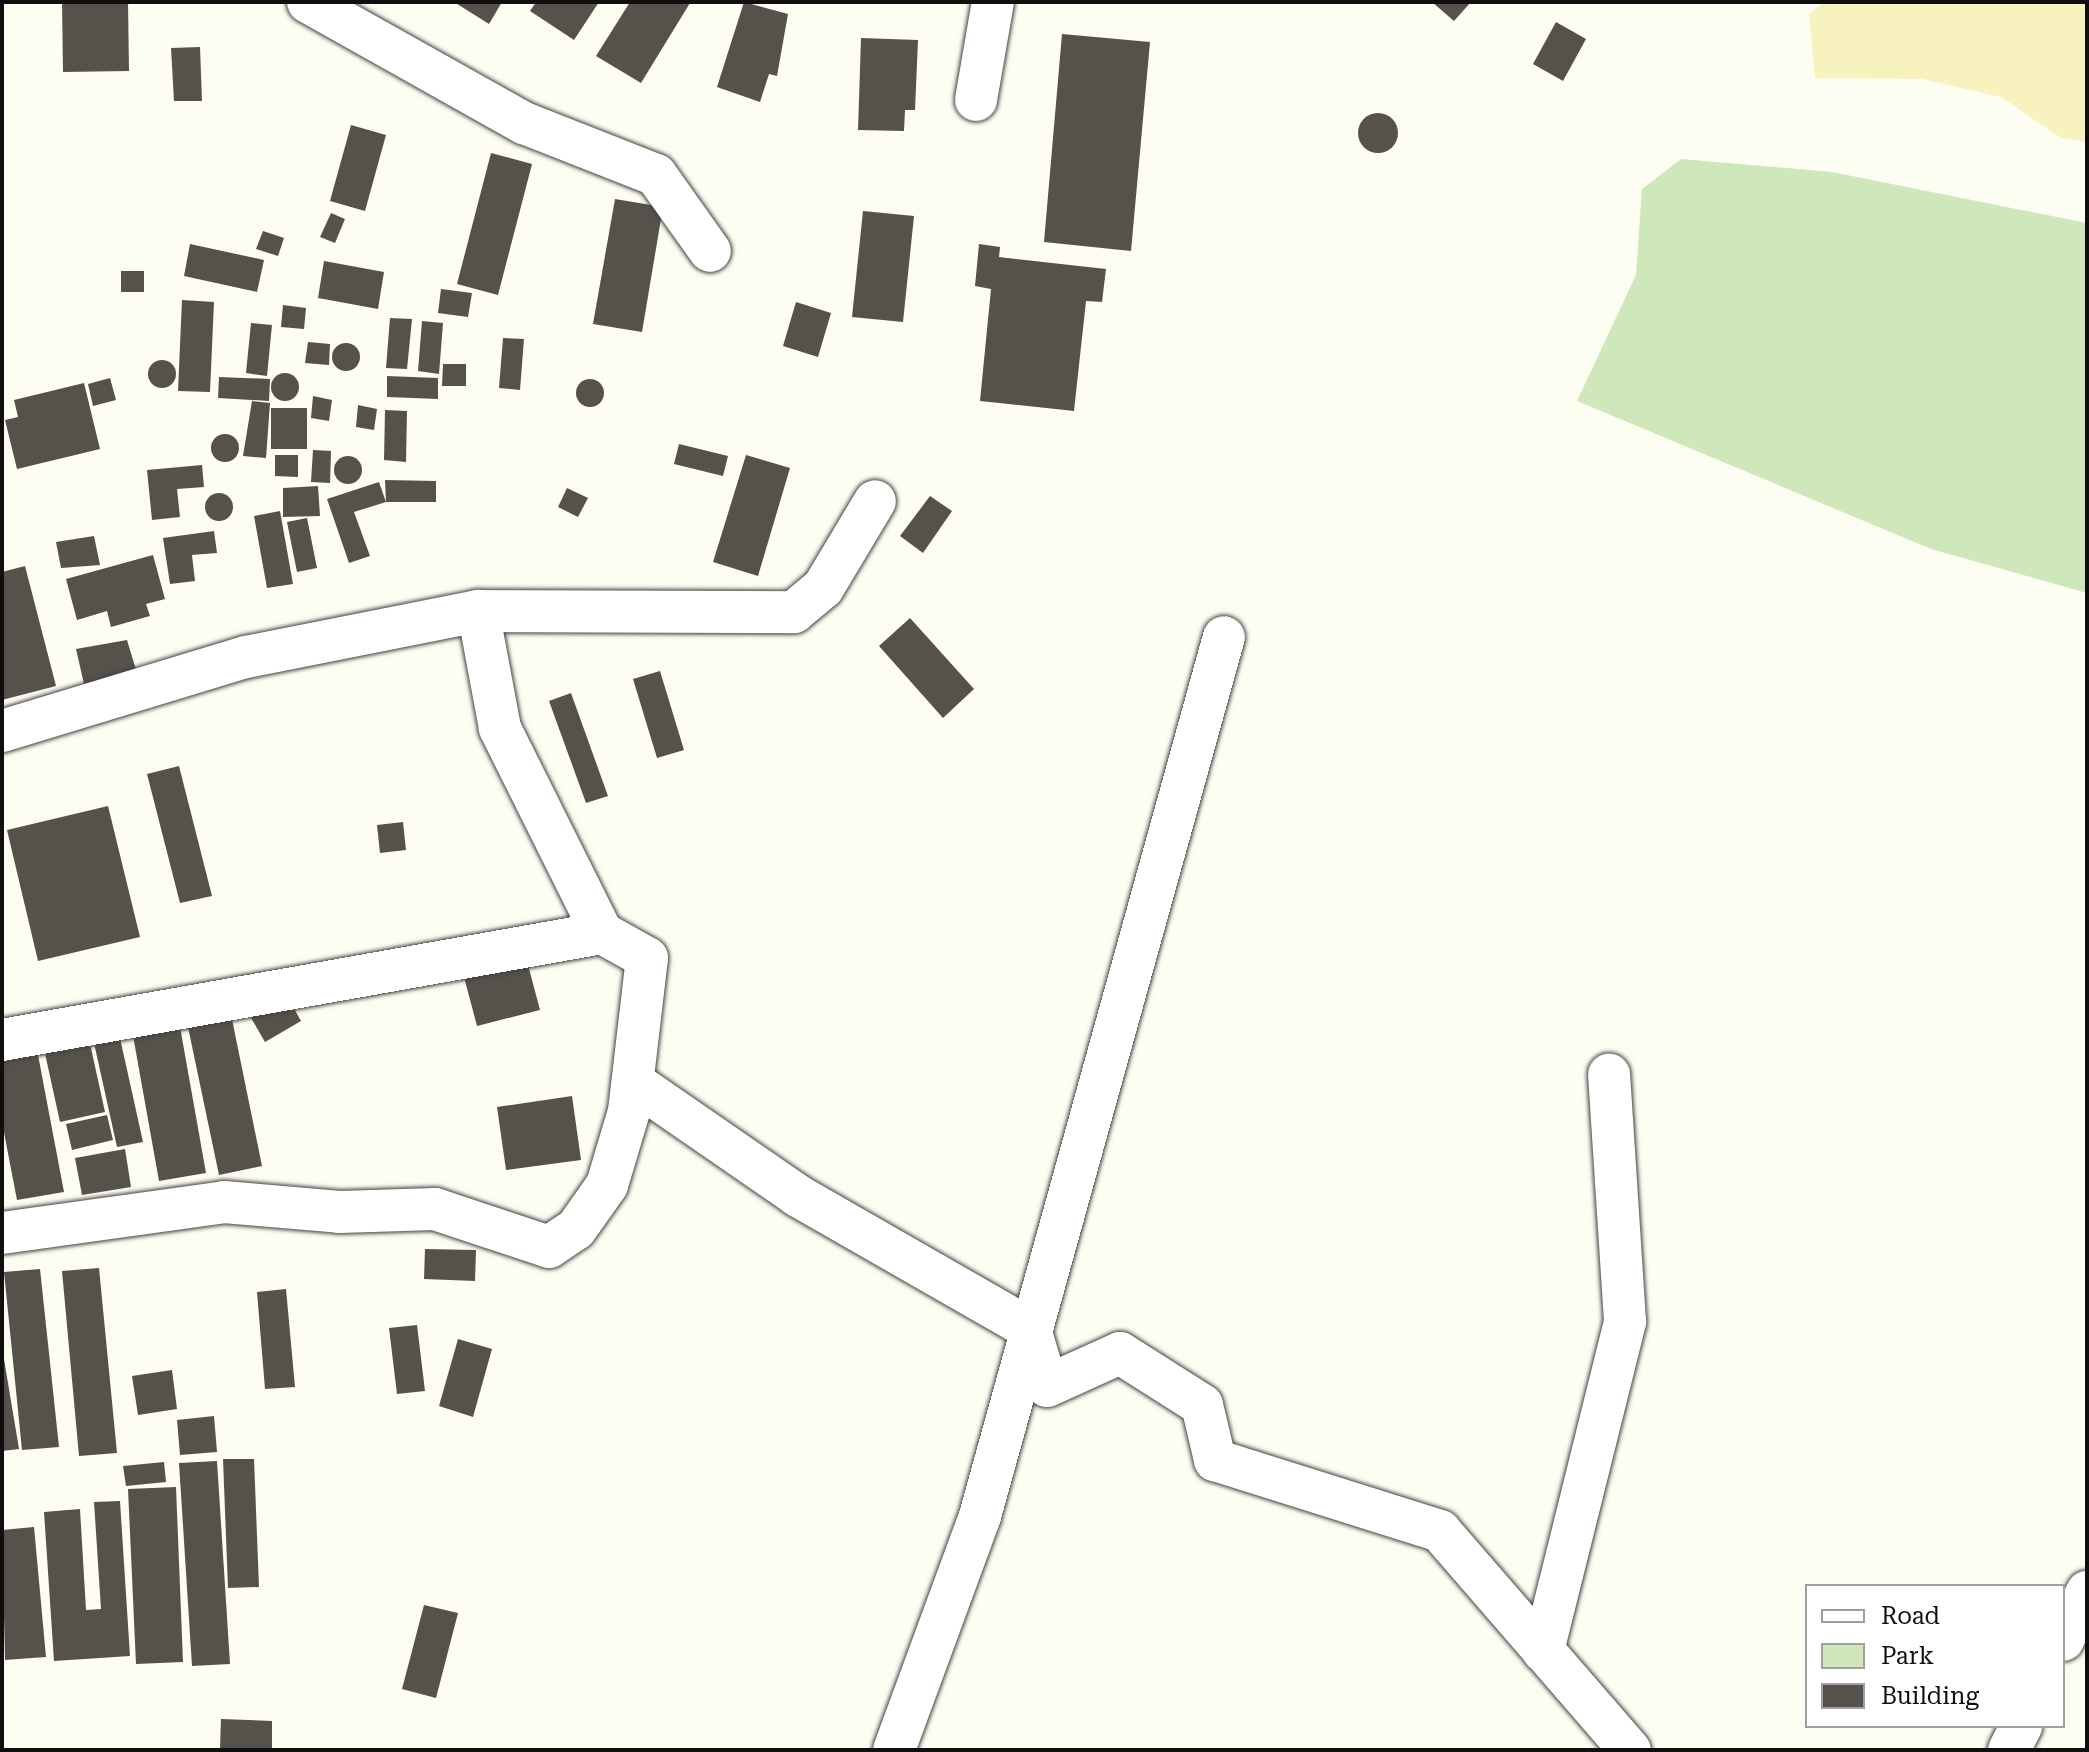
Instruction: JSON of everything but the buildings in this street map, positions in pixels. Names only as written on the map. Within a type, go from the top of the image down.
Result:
[{"type":"street","points":[[308,2],[524,123],[656,175],[710,251]]},
{"type":"street","points":[[976,100],[993,2]]},
{"type":"street","points":[[2,731],[246,657],[478,611],[794,612],[823,588],[875,501]]},
{"type":"street","points":[[2,1233],[224,1202],[340,1212],[435,1209],[549,1247],[576,1229],[607,1185],[633,1082],[647,958],[602,933],[500,728],[478,611]]},
{"type":"street","points":[[894,1750],[980,1516],[1224,637]]},
{"type":"street","points":[[2,1040],[602,933]]},
{"type":"street","points":[[1543,1651],[1625,1321],[1609,1075]]},
{"type":"street","points":[[633,1082],[798,1196],[1030,1329],[1047,1386],[1120,1353],[1202,1405],[1215,1460],[1440,1531],[1630,1750]]},
{"type":"street","points":[[2065,1636],[2087,1592]]},
{"type":"street","points":[[2009,1750],[2020,1728]]},
{"type":"green space","points":[[1681,159],[1832,172],[2087,223],[2087,593],[1931,549],[1577,401],[1636,275],[1642,189]]},
{"type":"sand","points":[[1824,2],[2087,2],[2087,142],[2061,138],[2001,97],[1922,79],[1815,78],[1809,14]]}]
